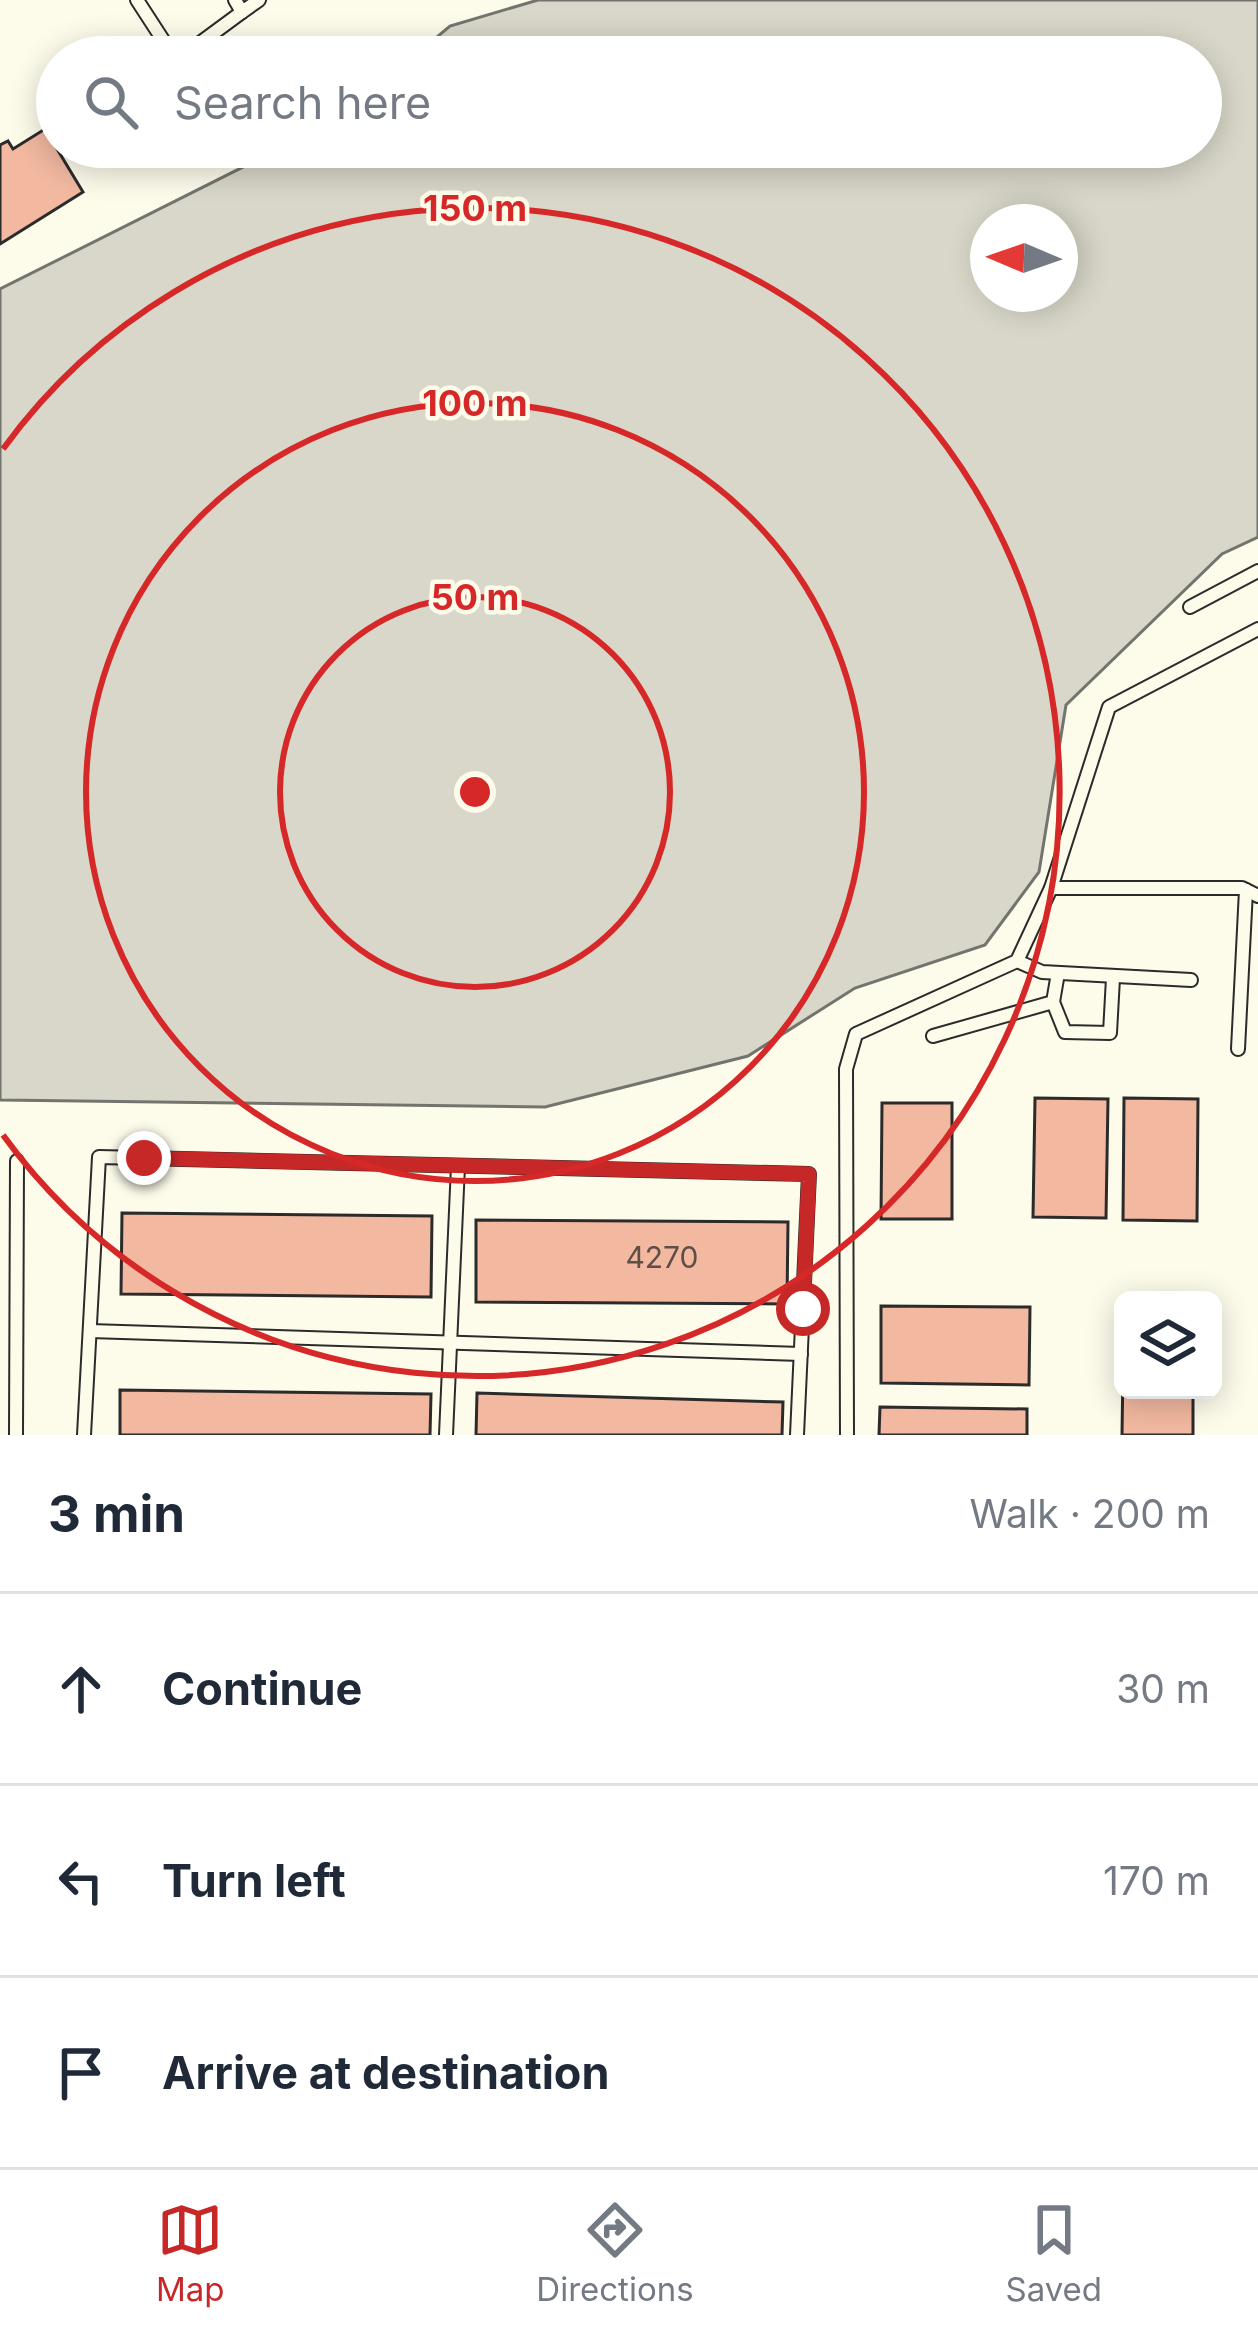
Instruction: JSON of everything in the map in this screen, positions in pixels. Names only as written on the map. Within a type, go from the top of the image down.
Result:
[{"type":"lane","points":[[136,0],[163,36]]},
{"type":"lane","points":[[203,36],[238,6],[259,0]]},
{"type":"lane","points":[[1190,608],[1258,571]]},
{"type":"lane","points":[[847,1435],[846,1070],[856,1034],[1017,962],[1051,888],[1109,706],[1258,629]]},
{"type":"lane","points":[[1051,888],[1252,893],[1238,1048]]},
{"type":"lane","points":[[1017,962],[1042,972],[1191,980]]},
{"type":"lane","points":[[1058,973],[1053,1002],[1065,1032],[1110,1033],[1114,978]]},
{"type":"lane","points":[[933,1036],[1053,1002]]},
{"type":"lane","points":[[84,1435],[99,1157],[809,1174],[797,1435]]},
{"type":"lane","points":[[16,1435],[17,1161]]},
{"type":"lane","points":[[446,1435],[458,1166]]},
{"type":"lane","points":[[90,1331],[801,1354]]},
{"type":"shaded area","points":[[538,0],[1258,0],[1258,537],[1222,554],[1066,705],[1039,872],[985,945],[855,988],[748,1056],[545,1107],[0,1100],[0,289],[241,168],[1222,168],[1222,36],[438,36],[450,26]]},
{"type":"building","points":[[36,135],[36,168],[69,168],[83,192],[0,244],[0,145],[8,141],[13,149]]},
{"type":"building","points":[[1035,1098],[1108,1099],[1106,1218],[1033,1217]]},
{"type":"building","points":[[1124,1098],[1198,1099],[1197,1221],[1123,1220]]},
{"type":"building","points":[[882,1103],[952,1103],[952,1219],[881,1219]]},
{"type":"building","points":[[122,1213],[432,1216],[431,1297],[121,1294]]},
{"type":"building","points":[[476,1220],[788,1222],[787,1304],[476,1302]]},
{"type":"building","points":[[881,1306],[1030,1307],[1029,1385],[881,1383]]},
{"type":"building","points":[[120,1390],[431,1394],[430,1435],[120,1435]]},
{"type":"building","points":[[477,1393],[783,1402],[782,1435],[476,1435]]},
{"type":"building","points":[[1123,1399],[1193,1399],[1193,1435],[1122,1435]]},
{"type":"building","points":[[880,1407],[1027,1409],[1027,1435],[879,1435]]},
{"type":"route","points":[[144,1158],[809,1174],[803,1309]]}]
